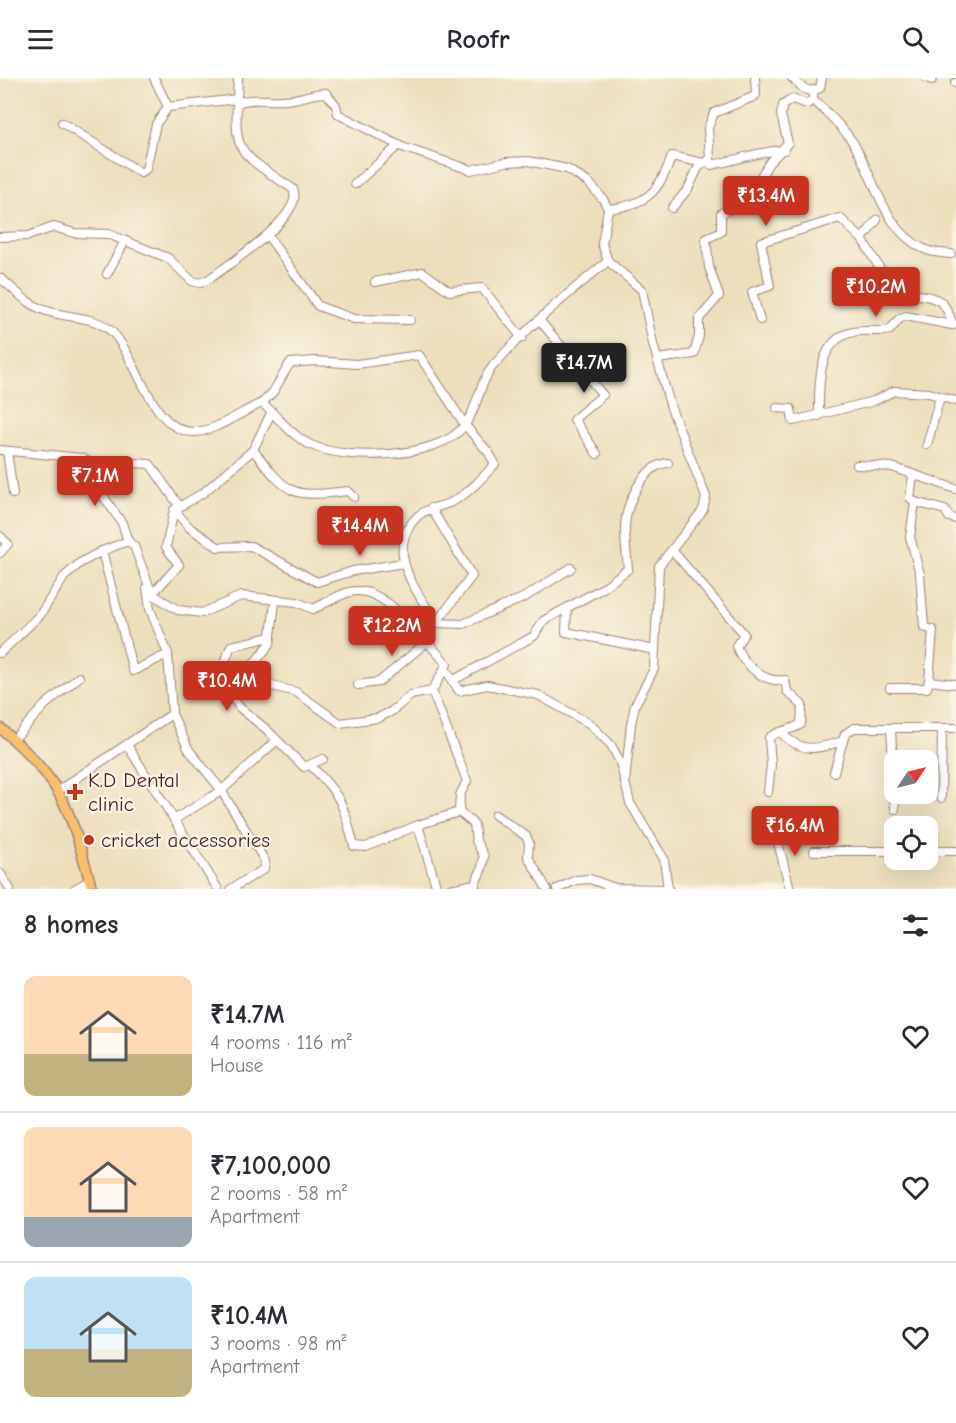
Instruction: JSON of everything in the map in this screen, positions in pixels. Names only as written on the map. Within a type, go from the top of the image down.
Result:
[{"type":"main road","points":[[1,730],[44,769],[59,790],[72,816],[91,885]]},
{"type":"street","points":[[154,78],[168,107]]},
{"type":"street","points":[[0,237],[28,236],[54,227],[74,233],[108,234],[168,258],[183,275],[192,281],[200,283],[209,279],[268,236],[295,204],[297,196],[293,189],[252,162],[242,151],[236,130],[238,78]]},
{"type":"street","points":[[672,208],[707,161],[708,128],[714,113],[756,95],[755,78]]},
{"type":"street","points":[[792,78],[813,96],[853,143],[883,206],[896,225],[925,250],[951,254]]},
{"type":"street","points":[[657,359],[694,354],[699,336],[699,319],[719,296],[709,267],[706,239],[721,232],[721,213],[752,200],[758,181],[769,163],[784,150],[788,143],[781,115],[783,105],[792,99],[807,104],[823,84],[822,78]]},
{"type":"street","points":[[62,123],[141,173],[146,169],[156,124],[168,107],[248,99],[279,101],[326,93],[336,105],[338,114],[399,145],[471,170],[506,162],[528,161],[567,169],[589,183],[603,199],[608,209],[602,244],[608,261],[642,290],[657,359],[671,408],[706,496],[703,510],[659,567],[654,669],[635,705],[625,782]]},
{"type":"street","points":[[355,184],[399,145]]},
{"type":"street","points":[[608,209],[637,203],[650,196],[662,182],[672,156],[707,161],[711,165],[729,162],[759,151],[784,150]]},
{"type":"street","points":[[760,320],[752,292],[770,286],[760,242],[840,218],[861,239],[889,280],[909,294],[928,295],[942,303],[951,315],[954,325],[906,316],[899,319],[890,330],[850,332],[838,339],[826,349],[819,388],[819,416]]},
{"type":"street","points":[[861,239],[877,220]]},
{"type":"street","points":[[268,236],[318,306],[354,319],[410,320]]},
{"type":"street","points":[[107,274],[125,241]]},
{"type":"street","points":[[262,404],[311,445],[344,452],[402,454],[439,445],[453,438],[465,425],[486,377],[522,338],[608,261]]},
{"type":"street","points":[[375,282],[423,272],[449,291],[482,288],[522,338]]},
{"type":"street","points":[[0,278],[41,309],[83,318],[108,328],[131,363],[150,400],[177,427],[193,432],[206,430],[262,404],[273,392],[290,363],[315,361],[357,364],[419,355],[465,425],[489,453],[495,464],[475,486],[455,501],[420,514],[405,532],[402,545],[404,563],[436,623]]},
{"type":"street","points":[[540,321],[603,395],[574,418],[597,454]]},
{"type":"street","points":[[777,408],[791,409],[793,421],[874,401],[894,391],[940,396],[956,401]]},
{"type":"street","points":[[927,445],[940,396]]},
{"type":"street","points":[[152,594],[179,566],[166,547],[177,508],[203,493],[253,450],[272,411]]},
{"type":"street","points":[[253,450],[278,482],[292,491],[321,495],[348,491],[354,497]]},
{"type":"street","points":[[13,494],[4,451],[82,458],[98,467],[116,468],[134,463],[150,464],[190,528],[218,547],[251,546],[317,582],[353,571],[404,563]]},
{"type":"street","points":[[453,681],[534,636],[543,621],[603,588],[628,569],[625,529],[628,510],[648,471],[659,464],[668,463]]},
{"type":"street","points":[[92,464],[97,487],[122,522],[128,542],[134,546],[146,583],[150,609],[168,654],[172,714],[189,750],[221,791],[265,861],[264,869],[231,889]]},
{"type":"street","points":[[857,465],[892,467],[956,489]]},
{"type":"street","points":[[914,475],[910,498],[915,502],[945,510],[949,517],[956,519]]},
{"type":"street","points":[[890,688],[927,688],[929,681],[933,630],[924,627],[921,574],[910,537],[915,502]]},
{"type":"street","points":[[358,685],[379,682],[424,638],[472,576],[431,508]]},
{"type":"street","points":[[0,536],[8,544],[0,553]]},
{"type":"street","points":[[0,653],[40,615],[63,577],[80,563],[102,551],[128,542]]},
{"type":"street","points":[[672,550],[744,634],[736,646],[741,658],[757,672],[780,681],[786,680],[787,691],[802,705],[801,724],[781,734],[772,733],[769,738],[771,764],[768,792]]},
{"type":"street","points":[[102,551],[133,671],[168,654]]},
{"type":"street","points":[[436,623],[463,624],[525,597],[571,568]]},
{"type":"street","points":[[146,583],[152,594],[178,610],[202,613],[241,596],[275,602],[297,602],[313,609],[356,591],[364,593],[384,601],[445,658],[446,668],[459,691],[487,685],[538,695],[590,724],[611,745],[620,762],[630,803],[664,859],[668,889],[615,888],[590,879],[576,880],[557,889]]},
{"type":"street","points":[[235,701],[238,689],[250,668],[270,644],[275,602]]},
{"type":"street","points":[[567,608],[566,632],[655,650]]},
{"type":"street","points":[[271,637],[231,646],[223,666],[222,681],[235,701],[304,767],[323,759]]},
{"type":"street","points":[[238,689],[261,691],[268,685],[296,692],[340,723],[378,718],[392,711],[411,695],[432,691],[446,668]]},
{"type":"street","points":[[14,740],[45,705],[79,677]]},
{"type":"street","points":[[929,681],[956,684]]},
{"type":"street","points":[[432,691],[467,781],[460,795],[459,812]]},
{"type":"street","points":[[59,790],[172,714]]},
{"type":"street","points":[[834,772],[845,734],[854,728],[956,728]]},
{"type":"street","points":[[891,728],[892,750]]},
{"type":"street","points":[[941,798],[942,728]]},
{"type":"street","points":[[781,734],[795,746],[801,748],[821,748],[843,741]]},
{"type":"street","points":[[175,819],[221,791],[277,740]]},
{"type":"street","points":[[127,745],[218,889]]},
{"type":"street","points":[[310,765],[329,784],[343,804],[354,846],[366,847],[418,825],[459,812]]},
{"type":"street","points":[[895,804],[895,809]]},
{"type":"street","points":[[450,889],[475,886],[484,856],[476,841],[474,824],[459,812]]},
{"type":"street","points":[[495,815],[526,836],[528,858],[547,889]]},
{"type":"street","points":[[418,825],[437,889]]},
{"type":"street","points":[[775,831],[790,889]]},
{"type":"street","points":[[814,852],[884,851]]},
{"type":"street","points":[[938,851],[956,851]]},
{"type":"street","points":[[0,873],[10,889]]},
{"type":"street","points":[[75,889],[91,885]]},
{"type":"place","name":"K.D Dental clinic","points":[[75,792]]},
{"type":"place","name":"cricket accessories","points":[[89,840]]}]
